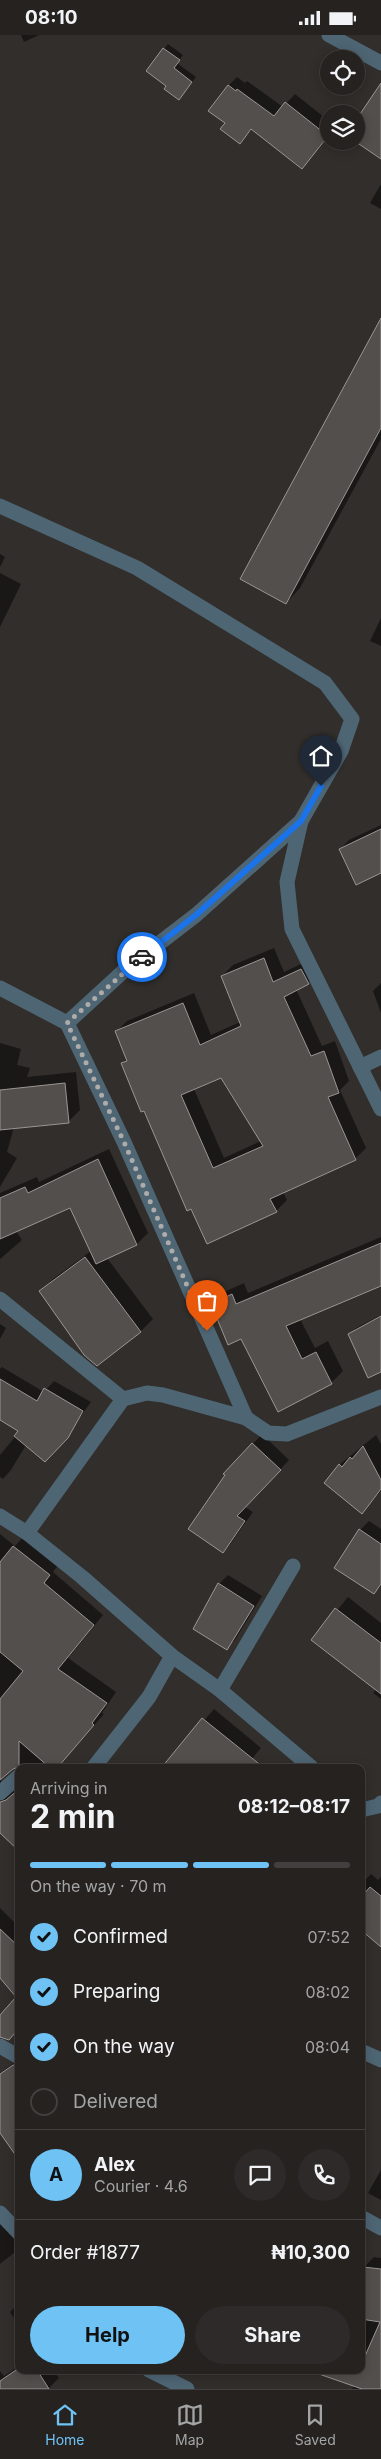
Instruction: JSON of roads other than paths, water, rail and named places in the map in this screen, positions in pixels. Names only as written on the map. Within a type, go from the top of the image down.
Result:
[{"type":"street","points":[[329,35],[381,63]]},
{"type":"street","points":[[0,505],[137,568],[325,683],[352,719],[341,751],[301,821],[287,882],[292,929],[381,1109]]},
{"type":"street","points":[[67,1023],[127,968],[196,915],[301,821]]},
{"type":"street","points":[[0,987],[67,1023],[124,1142],[246,1418]]},
{"type":"street","points":[[360,1067],[381,1057]]},
{"type":"street","points":[[0,1299],[123,1399]]},
{"type":"street","points":[[27,1533],[123,1399],[147,1393],[163,1395],[246,1418],[268,1433],[287,1434],[381,1397]]},
{"type":"street","points":[[0,1516],[27,1533],[82,1577],[172,1656],[220,1690],[308,1764]]},
{"type":"street","points":[[220,1690],[292,1566]]},
{"type":"street","points":[[96,1764],[149,1697],[172,1656]]},
{"type":"street","points":[[0,1793],[15,1780]]},
{"type":"street","points":[[365,1809],[378,1806],[381,1803]]},
{"type":"street","points":[[0,2046],[15,2055]]},
{"type":"street","points":[[365,2053],[381,2060]]},
{"type":"street","points":[[0,2213],[15,2229]]},
{"type":"street","points":[[365,2219],[381,2228]]},
{"type":"street","points":[[158,2374],[187,2389]]}]
